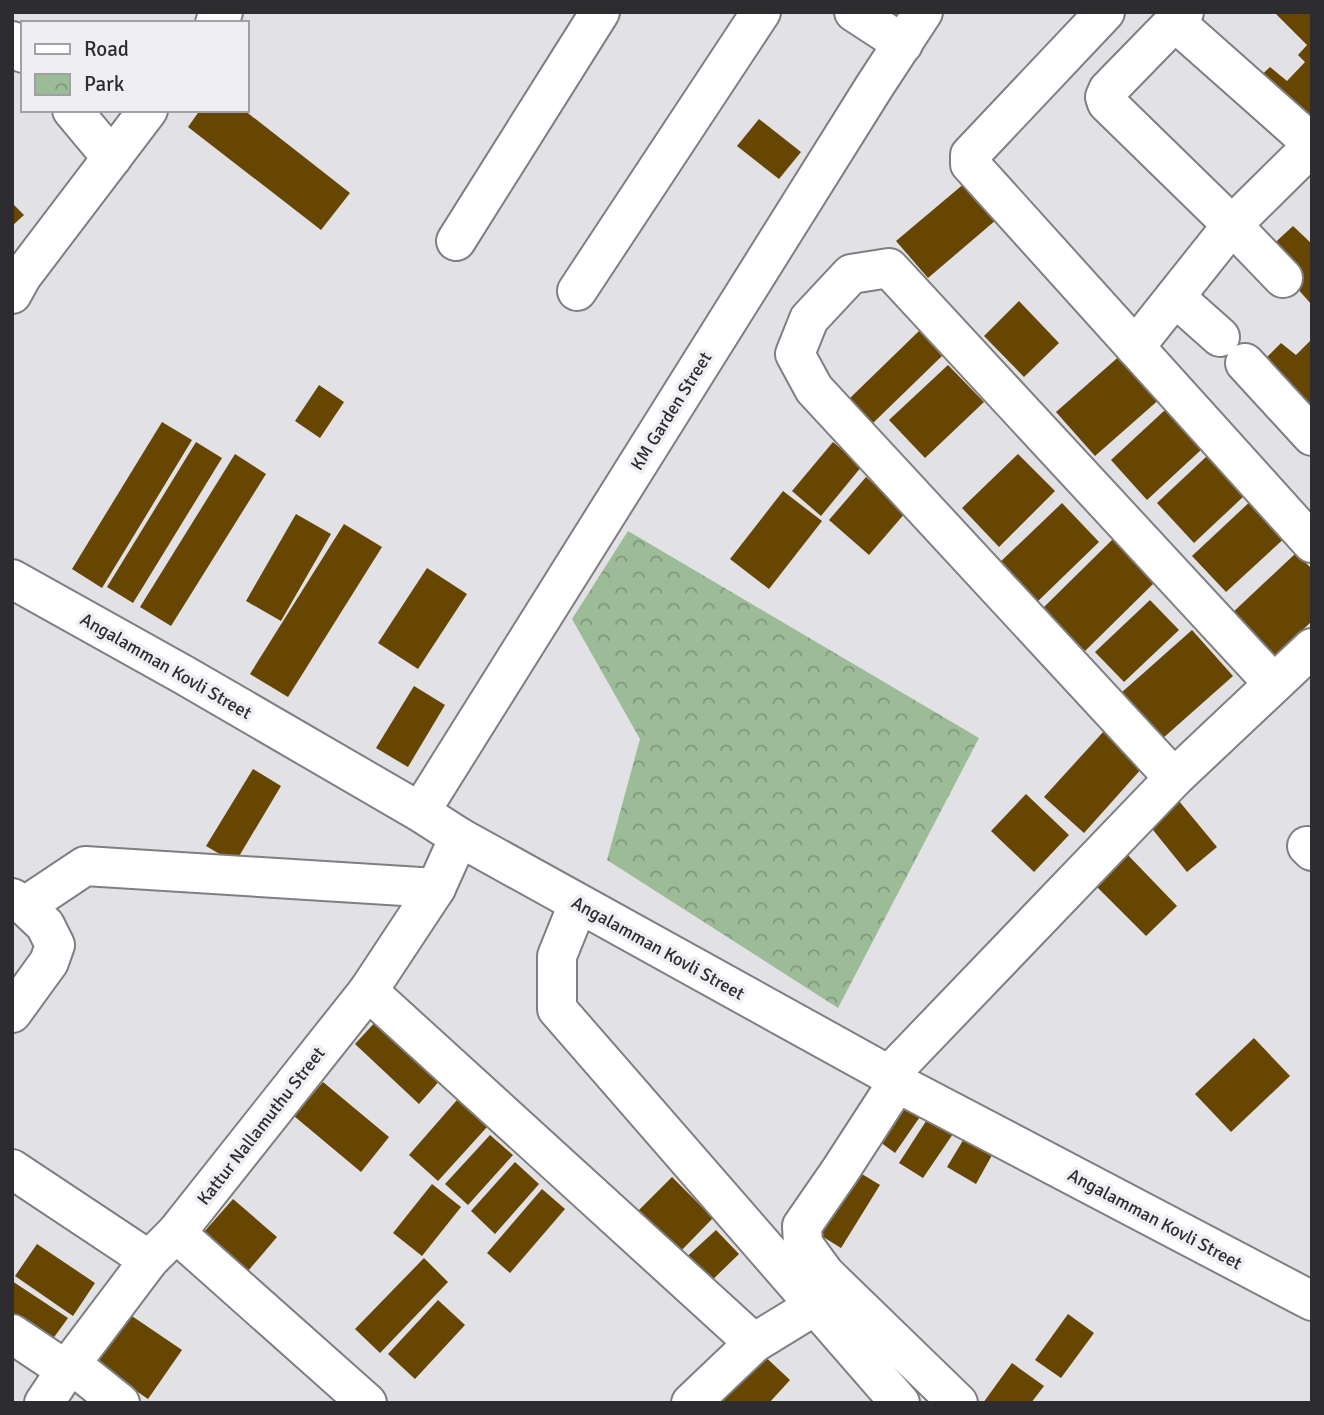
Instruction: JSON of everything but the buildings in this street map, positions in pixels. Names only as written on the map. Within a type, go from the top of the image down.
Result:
[{"type":"street","points":[[456,242],[600,12]]},
{"type":"street","points":[[577,291],[761,12]]},
{"type":"street","points":[[854,12],[903,44]]},
{"type":"street","name":"KM Garden Street","points":[[420,812],[923,12]]},
{"type":"street","points":[[1105,12],[970,155],[970,164],[1312,543]]},
{"type":"street","points":[[1135,347],[1232,225],[1307,151],[1308,145],[1307,139],[1179,17],[1108,90],[1105,97],[1107,103],[1232,225],[1283,278]]},
{"type":"street","points":[[74,112],[112,158]]},
{"type":"street","points":[[15,278],[146,112]]},
{"type":"street","points":[[1174,778],[814,389],[795,354],[809,319],[851,274],[888,268],[1273,683]]},
{"type":"street","points":[[1175,297],[1232,350],[1312,436]]},
{"type":"street","name":"Angalamman Kovli Street","points":[[12,579],[184,675],[420,812],[458,837],[893,1079],[1312,1301]]},
{"type":"street","points":[[958,1403],[825,1274],[803,1244],[802,1226],[841,1171],[893,1079],[1174,778],[1312,648]]},
{"type":"street","name":"Kattur Nallamuthu Street","points":[[44,1403],[149,1260],[176,1233],[368,991],[436,888],[458,837]]},
{"type":"street","points":[[12,1013],[49,962],[55,944],[45,925],[19,902],[85,866],[436,888]]},
{"type":"street","points":[[578,904],[557,956],[557,1009],[900,1403]]},
{"type":"street","points":[[368,991],[754,1343]]},
{"type":"street","points":[[12,1169],[149,1260]]},
{"type":"street","points":[[176,1233],[367,1403]]},
{"type":"street","points":[[691,1403],[754,1343],[816,1306]]},
{"type":"street","points":[[12,1334],[68,1367],[120,1403]]},
{"type":"green space","points":[[628,531],[979,738],[838,1008],[607,860],[640,739],[572,619]]}]
